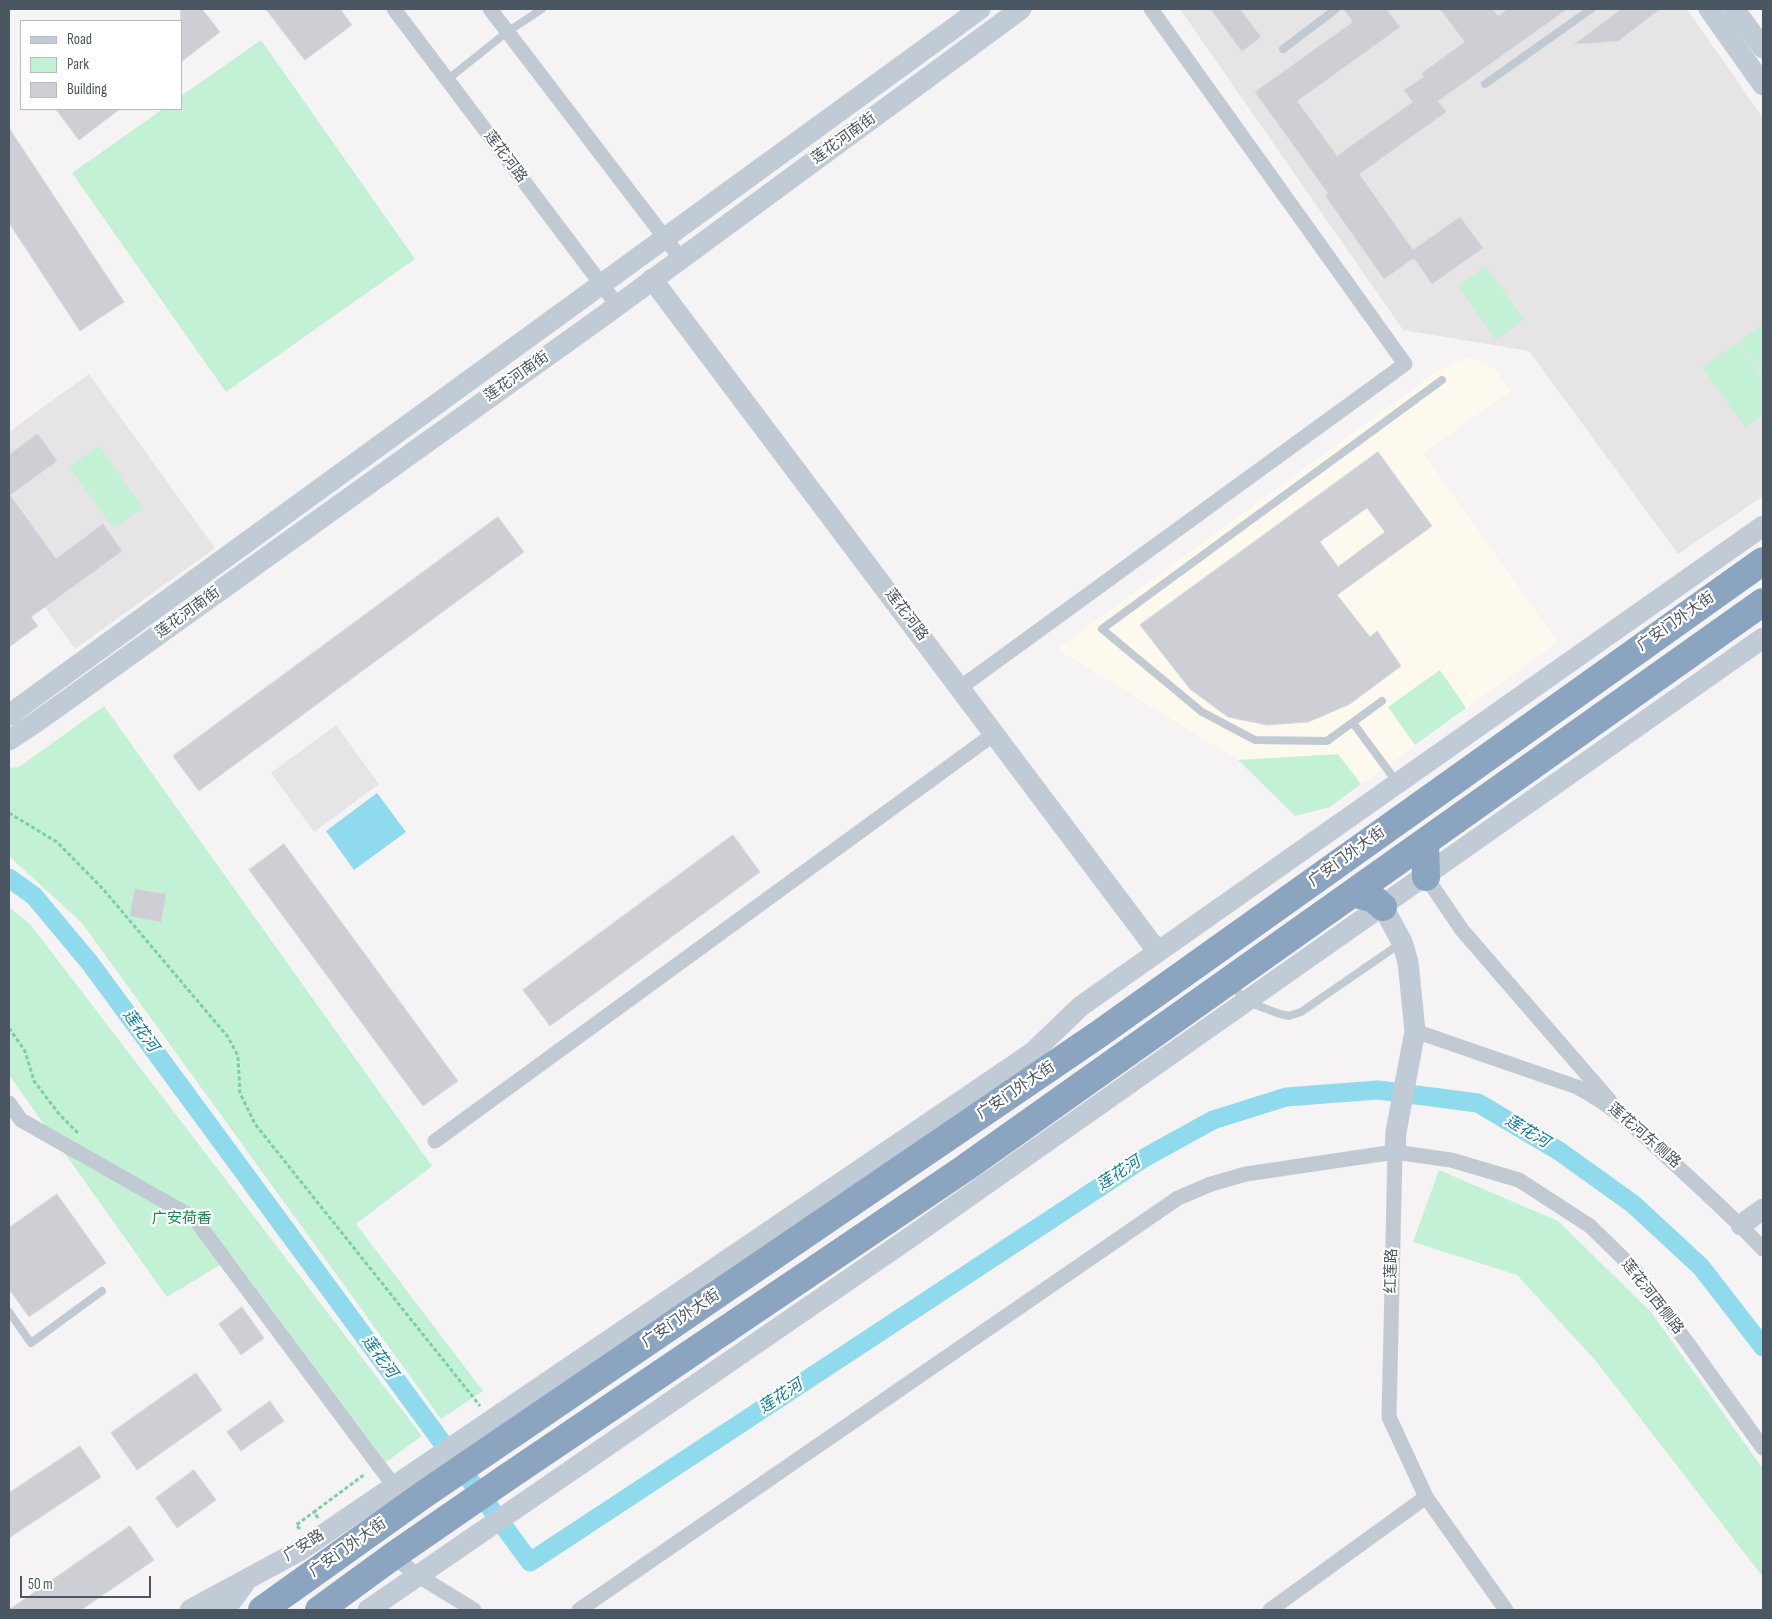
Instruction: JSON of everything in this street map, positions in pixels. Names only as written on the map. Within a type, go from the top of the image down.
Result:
[{"type":"highway","name":"广安门外大街","points":[[262,1610],[329,1561],[418,1484],[1100,1034],[1763,561]]},
{"type":"highway","points":[[319,1610],[506,1478],[908,1207],[1237,991],[1353,893],[1763,602]]},
{"type":"highway","points":[[1425,842],[1426,877]]},
{"type":"highway","points":[[1353,893],[1374,899],[1383,907]]},
{"type":"street","name":"莲花河路","points":[[394,9],[617,305]]},
{"type":"street","points":[[490,9],[681,259]]},
{"type":"street","name":"莲花河南街","points":[[9,715],[980,9]]},
{"type":"street","name":"莲花河南街","points":[[9,740],[681,259],[1021,9]]},
{"type":"street","points":[[961,687],[1405,364],[1151,9]]},
{"type":"street","points":[[1709,9],[1763,85]]},
{"type":"street","points":[[1734,9],[1763,48]]},
{"type":"street","name":"莲花河路","points":[[652,279],[961,687],[994,734],[1158,952]]},
{"type":"street","name":"广安门外大街","points":[[480,1442],[491,1420],[1032,1052],[1081,1006],[1763,526]]},
{"type":"street","points":[[368,1610],[416,1575],[923,1228],[1237,991],[1383,907],[1763,638]]},
{"type":"street","points":[[1594,721],[1611,744]]},
{"type":"street","points":[[435,1141],[994,734]]},
{"type":"street","points":[[1426,877],[1462,930],[1624,1117]]},
{"type":"street","name":"红莲路","points":[[1383,907],[1402,942],[1414,1002],[1414,1040],[1395,1142],[1388,1417],[1426,1497],[1506,1610]]},
{"type":"street","name":"莲花河东侧路","points":[[1414,1040],[1577,1087],[1602,1100],[1624,1117],[1741,1225],[1763,1249]]},
{"type":"street","points":[[9,1104],[21,1120],[194,1218],[394,1486]]},
{"type":"street","name":"莲花河西侧路","points":[[579,1610],[1178,1198],[1211,1184],[1246,1174],[1395,1142],[1519,1180],[1590,1226],[1634,1269],[1763,1448]]},
{"type":"street","points":[[1741,1225],[1763,1209]]},
{"type":"street","name":"广安路","points":[[190,1610],[299,1551],[394,1486],[418,1484]]},
{"type":"street","points":[[1270,1610],[1426,1497]]},
{"type":"street","points":[[299,1551],[329,1561]]},
{"type":"street","points":[[393,1556],[416,1575],[474,1610]]},
{"type":"street","points":[[225,1610],[249,1578]]},
{"type":"lane","points":[[447,80],[507,32],[542,9]]},
{"type":"lane","points":[[1283,49],[1336,9]]},
{"type":"lane","points":[[1485,84],[1591,9]]},
{"type":"lane","points":[[1382,702],[1327,741],[1255,740],[1202,712],[1102,629],[1442,380]]},
{"type":"lane","points":[[1352,723],[1398,783]]},
{"type":"lane","points":[[1237,991],[1280,1014],[1289,1016],[1301,1012],[1402,942]]},
{"type":"lane","points":[[9,1312],[30,1342],[102,1291]]},
{"type":"path","points":[[9,813],[57,842],[96,882],[228,1037],[238,1056],[240,1093],[255,1124],[491,1420]]},
{"type":"path","points":[[9,1028],[24,1051],[34,1081],[59,1114],[79,1134],[92,1160]]},
{"type":"shaded area","points":[[1180,9],[1687,9],[1763,118],[1763,496],[1678,554],[1529,351],[1403,330]]},
{"type":"shaded area","points":[[1468,357],[1495,369],[1511,391],[1423,453],[1558,642],[1330,807],[1295,816],[1238,760],[1057,649],[1436,372]]},
{"type":"shaded area","points":[[89,374],[215,548],[75,649],[9,557],[9,432]]},
{"type":"shaded area","points":[[336,725],[379,784],[314,832],[271,773]]},
{"type":"green space","points":[[261,40],[415,259],[226,392],[72,173],[162,110],[182,110],[182,95]]},
{"type":"green space","points":[[1486,266],[1524,320],[1496,340],[1458,286]]},
{"type":"green space","points":[[1763,324],[1763,377],[1738,342]]},
{"type":"green space","points":[[1737,343],[1763,380],[1763,415],[1745,427],[1702,367]]},
{"type":"green space","points":[[99,446],[143,508],[114,529],[69,467]]},
{"type":"green space","points":[[1440,670],[1466,708],[1415,745],[1388,707]]},
{"type":"green space","points":[[104,706],[432,1166],[356,1224],[483,1391],[441,1419],[82,923],[9,856],[9,768],[19,767]]},
{"type":"green space","points":[[1338,754],[1361,784],[1330,807],[1295,816],[1238,760]]},
{"type":"green space","name":"广安荷香","points":[[9,907],[30,924],[422,1436],[386,1462],[233,1257],[167,1297],[9,1075]]},
{"type":"green space","points":[[1439,1170],[1558,1221],[1651,1312],[1763,1469],[1763,1577],[1596,1361],[1517,1275],[1413,1242]]},
{"type":"water","points":[[377,793],[406,832],[354,870],[326,831]]},
{"type":"building","points":[[181,9],[202,9],[220,32],[182,61],[182,20]]},
{"type":"building","points":[[266,9],[340,9],[352,25],[305,60]]},
{"type":"building","points":[[1211,9],[1240,9],[1261,37],[1242,51]]},
{"type":"building","points":[[1344,9],[1386,9],[1400,27],[1297,101],[1337,156],[1413,102],[1404,90],[1424,77],[1422,73],[1465,42],[1440,9],[1492,9],[1498,16],[1508,9],[1567,9],[1438,101],[1446,112],[1359,174],[1413,250],[1460,217],[1483,248],[1432,284],[1414,258],[1384,279],[1325,195],[1328,193],[1255,92],[1353,22]]},
{"type":"building","points":[[1622,9],[1660,9],[1618,41],[1575,44]]},
{"type":"building","points":[[57,110],[119,110],[79,140]]},
{"type":"building","points":[[9,128],[124,302],[80,331],[9,223]]},
{"type":"building","points":[[38,434],[57,461],[10,495],[56,559],[103,524],[122,551],[31,617],[38,626],[9,647],[9,455]]},
{"type":"building","points":[[1378,452],[1432,526],[1337,595],[1370,637],[1377,631],[1401,666],[1350,704],[1308,722],[1267,725],[1228,717],[1190,689],[1140,625]],"holes":[[[1367,508],[1385,532],[1338,567],[1320,542]]]},
{"type":"building","points":[[498,517],[524,552],[199,791],[173,756]]},
{"type":"building","points":[[733,835],[760,872],[550,1026],[523,990]]},
{"type":"building","points":[[284,844],[458,1081],[423,1106],[249,870]]},
{"type":"building","points":[[135,889],[166,894],[161,922],[130,916]]},
{"type":"building","points":[[57,1194],[106,1263],[29,1317],[9,1289],[9,1228]]},
{"type":"building","points":[[242,1307],[264,1338],[241,1355],[219,1324]]},
{"type":"building","points":[[196,1373],[222,1410],[137,1470],[111,1433]]},
{"type":"building","points":[[270,1401],[284,1421],[241,1451],[227,1432]]},
{"type":"building","points":[[80,1446],[101,1477],[9,1538],[9,1493]]},
{"type":"building","points":[[194,1470],[216,1500],[177,1528],[156,1498]]},
{"type":"building","points":[[130,1526],[154,1560],[81,1610],[9,1610]]},
{"type":"waterway","name":"莲花河","points":[[9,878],[34,896],[90,963],[530,1562],[1144,1158],[1213,1120],[1286,1097],[1378,1090],[1478,1103],[1559,1151],[1633,1204],[1701,1267],[1763,1347]]}]
